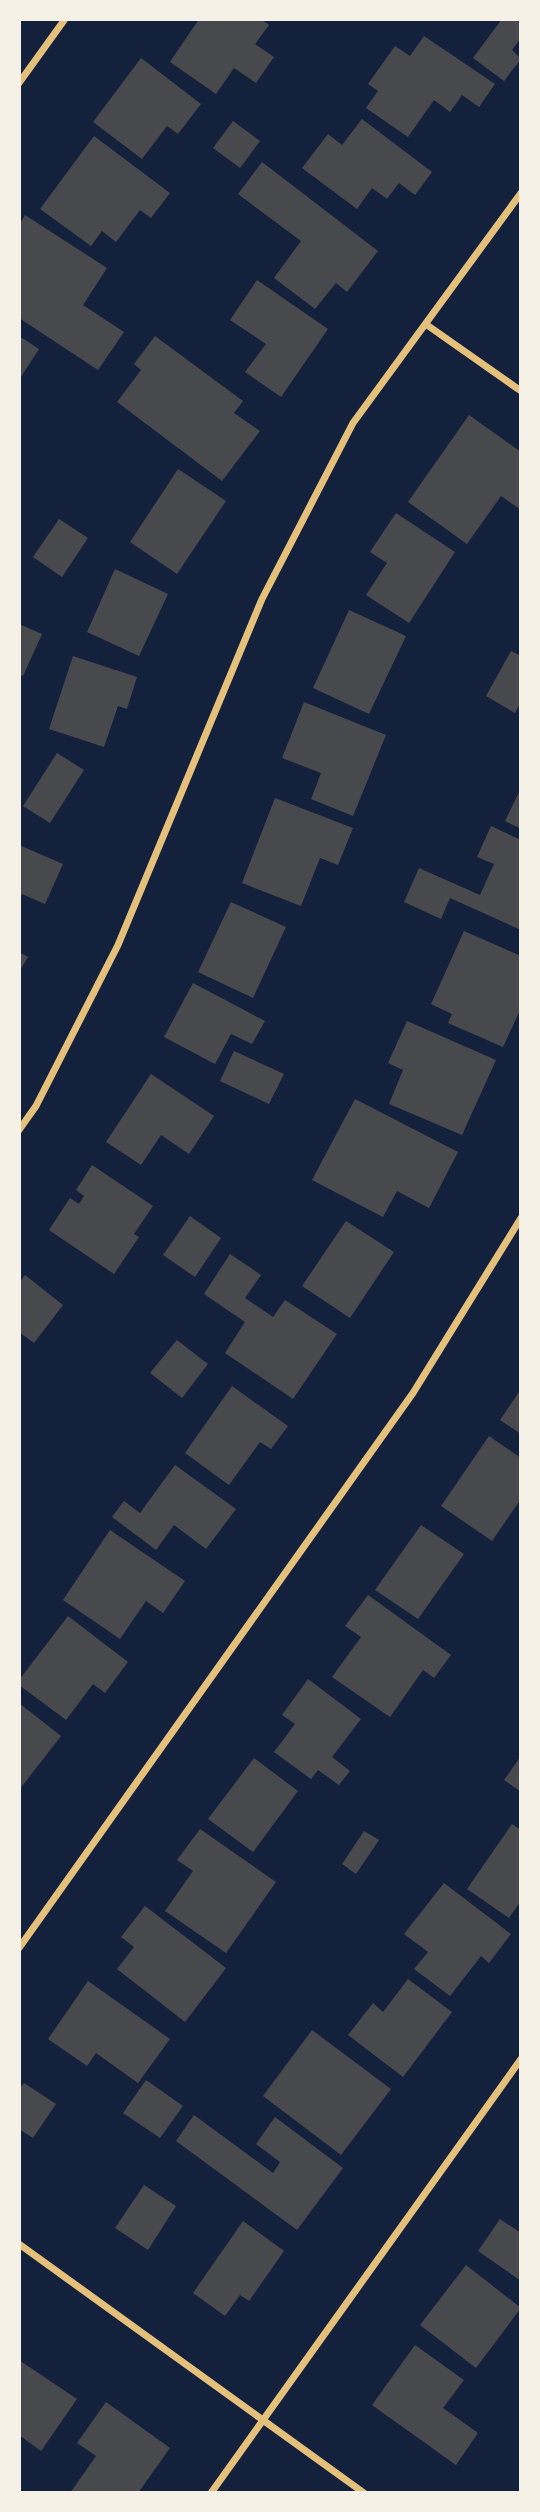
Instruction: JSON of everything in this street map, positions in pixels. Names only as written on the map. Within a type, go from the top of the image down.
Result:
[{"type":"street","points":[[19,83],[65,19]]},
{"type":"street","points":[[19,1130],[36,1106],[118,945],[262,599],[353,423],[521,193]]},
{"type":"street","points":[[427,325],[521,391]]},
{"type":"street","points":[[19,1948],[413,1393],[521,1218]]},
{"type":"street","points":[[211,2493],[521,2059]]},
{"type":"street","points":[[19,2244],[364,2493]]},
{"type":"building","points":[[199,19],[261,19],[269,25],[255,44],[274,57],[256,83],[234,68],[216,94],[170,62]]},
{"type":"building","points":[[502,19],[521,19],[521,38],[512,50],[521,59],[504,81],[473,58]]},
{"type":"building","points":[[424,36],[495,84],[479,107],[462,95],[450,112],[434,100],[408,137],[366,108],[378,91],[368,84],[395,46],[410,56]]},
{"type":"building","points":[[141,58],[201,104],[178,134],[167,126],[142,159],[93,122]]},
{"type":"building","points":[[362,119],[432,172],[415,195],[399,183],[387,199],[372,188],[357,209],[302,168],[328,134],[342,145]]},
{"type":"building","points":[[233,121],[260,141],[240,168],[213,148]]},
{"type":"building","points":[[94,136],[170,193],[151,218],[140,210],[116,242],[102,231],[91,246],[40,209]]},
{"type":"building","points":[[262,162],[378,251],[347,292],[336,283],[315,309],[274,278],[301,241],[238,194]]},
{"type":"building","points":[[25,215],[107,268],[83,305],[124,332],[98,370],[19,318],[19,225]]},
{"type":"building","points":[[257,280],[328,329],[281,397],[245,372],[266,344],[230,320]]},
{"type":"building","points":[[19,336],[39,349],[19,380]]},
{"type":"building","points":[[155,336],[243,401],[234,413],[260,431],[222,481],[117,402],[141,370],[134,364]]},
{"type":"building","points":[[469,415],[521,452],[521,510],[501,496],[467,544],[408,502]]},
{"type":"building","points":[[178,469],[226,501],[177,574],[130,542]]},
{"type":"building","points":[[396,513],[455,552],[409,623],[366,595],[387,563],[370,552]]},
{"type":"building","points":[[59,519],[88,538],[62,577],[33,557]]},
{"type":"building","points":[[115,569],[168,594],[139,656],[87,632]]},
{"type":"building","points":[[349,610],[406,636],[369,714],[313,688]]},
{"type":"building","points":[[19,624],[42,634],[23,676],[19,674]]},
{"type":"building","points":[[511,651],[521,656],[521,702],[515,713],[486,696]]},
{"type":"building","points":[[73,656],[137,677],[127,709],[118,706],[104,747],[49,729]]},
{"type":"building","points":[[304,702],[386,735],[353,816],[311,799],[321,773],[282,758]]},
{"type":"building","points":[[57,753],[84,770],[50,823],[23,806]]},
{"type":"building","points":[[521,788],[521,829],[505,821]]},
{"type":"building","points":[[275,798],[353,828],[338,865],[320,858],[301,906],[242,883]]},
{"type":"building","points":[[491,826],[521,840],[521,930],[450,898],[441,919],[404,902],[419,868],[480,895],[494,864],[477,857]]},
{"type":"building","points":[[19,845],[63,864],[45,904],[22,894],[19,899]]},
{"type":"building","points":[[231,902],[286,927],[253,998],[198,972]]},
{"type":"building","points":[[464,931],[521,956],[521,1008],[503,1047],[448,1023],[452,1014],[431,1004]]},
{"type":"building","points":[[19,952],[28,957],[19,972]]},
{"type":"building","points":[[193,983],[265,1021],[252,1044],[231,1034],[215,1064],[164,1037]]},
{"type":"building","points":[[407,1021],[496,1060],[462,1135],[389,1104],[403,1070],[388,1063]]},
{"type":"building","points":[[234,1051],[284,1074],[269,1104],[220,1081]]},
{"type":"building","points":[[151,1074],[214,1116],[189,1154],[161,1135],[141,1165],[106,1142]]},
{"type":"building","points":[[355,1099],[458,1152],[429,1208],[397,1191],[383,1217],[312,1180]]},
{"type":"building","points":[[92,1165],[153,1206],[134,1234],[139,1237],[114,1274],[49,1230],[70,1198],[79,1204],[84,1196],[76,1190]]},
{"type":"building","points":[[190,1216],[221,1238],[195,1277],[163,1255]]},
{"type":"building","points":[[346,1221],[394,1252],[350,1318],[302,1286]]},
{"type":"building","points":[[230,1254],[261,1275],[245,1298],[273,1317],[285,1300],[337,1334],[293,1399],[225,1353],[245,1322],[204,1294]]},
{"type":"building","points":[[25,1275],[63,1305],[34,1343],[19,1332],[19,1283]]},
{"type":"building","points":[[177,1340],[208,1364],[182,1398],[150,1373]]},
{"type":"building","points":[[232,1386],[288,1426],[271,1449],[260,1442],[229,1485],[185,1453]]},
{"type":"building","points":[[521,1389],[521,1434],[500,1420]]},
{"type":"building","points":[[489,1436],[521,1458],[521,1499],[492,1541],[441,1506]]},
{"type":"building","points":[[175,1465],[236,1509],[206,1549],[174,1525],[156,1550],[112,1517],[124,1501],[140,1513]]},
{"type":"building","points":[[421,1525],[464,1554],[418,1619],[375,1590]]},
{"type":"building","points":[[110,1530],[185,1581],[163,1613],[146,1601],[120,1639],[63,1600]]},
{"type":"building","points":[[368,1595],[451,1655],[434,1678],[423,1670],[390,1717],[332,1677],[361,1637],[345,1626]]},
{"type":"building","points":[[68,1616],[128,1662],[105,1693],[93,1684],[66,1720],[19,1685],[19,1680]]},
{"type":"building","points":[[308,1679],[361,1719],[332,1757],[350,1771],[339,1785],[318,1770],[311,1779],[274,1752],[295,1724],[282,1715]]},
{"type":"building","points":[[19,1703],[61,1736],[19,1790]]},
{"type":"building","points":[[521,1756],[521,1792],[504,1780]]},
{"type":"building","points":[[254,1758],[298,1791],[253,1852],[208,1819]]},
{"type":"building","points":[[512,1824],[521,1830],[521,1901],[509,1918],[467,1889]]},
{"type":"building","points":[[200,1829],[276,1882],[226,1953],[165,1911],[193,1871],[177,1860]]},
{"type":"building","points":[[364,1831],[379,1840],[356,1874],[342,1864]]},
{"type":"building","points":[[444,1883],[511,1934],[489,1963],[481,1956],[450,1996],[414,1969],[428,1952],[404,1934]]},
{"type":"building","points":[[145,1906],[226,1968],[185,2022],[117,1969],[134,1947],[121,1937]]},
{"type":"building","points":[[408,1979],[452,2012],[403,2077],[348,2035],[373,2003],[383,2012]]},
{"type":"building","points":[[88,1981],[170,2039],[138,2083],[96,2053],[87,2066],[48,2039]]},
{"type":"building","points":[[312,2030],[391,2089],[341,2155],[263,2096]]},
{"type":"building","points":[[146,2080],[183,2106],[160,2138],[123,2113]]},
{"type":"building","points":[[24,2083],[56,2104],[33,2138],[19,2129],[19,2089]]},
{"type":"building","points":[[194,2115],[273,2173],[280,2162],[256,2144],[275,2117],[343,2168],[297,2230],[176,2141]]},
{"type":"building","points":[[144,2185],[176,2206],[148,2250],[115,2228]]},
{"type":"building","points":[[500,2219],[521,2233],[521,2281],[478,2251]]},
{"type":"building","points":[[243,2221],[284,2251],[249,2301],[240,2295],[225,2316],[193,2293]]},
{"type":"building","points":[[466,2265],[521,2308],[476,2368],[420,2325]]},
{"type":"building","points":[[415,2345],[464,2380],[443,2408],[478,2433],[456,2465],[372,2405]]},
{"type":"building","points":[[19,2360],[77,2399],[41,2451],[19,2435]]},
{"type":"building","points":[[106,2402],[170,2448],[138,2493],[70,2493],[96,2456],[77,2443]]}]
